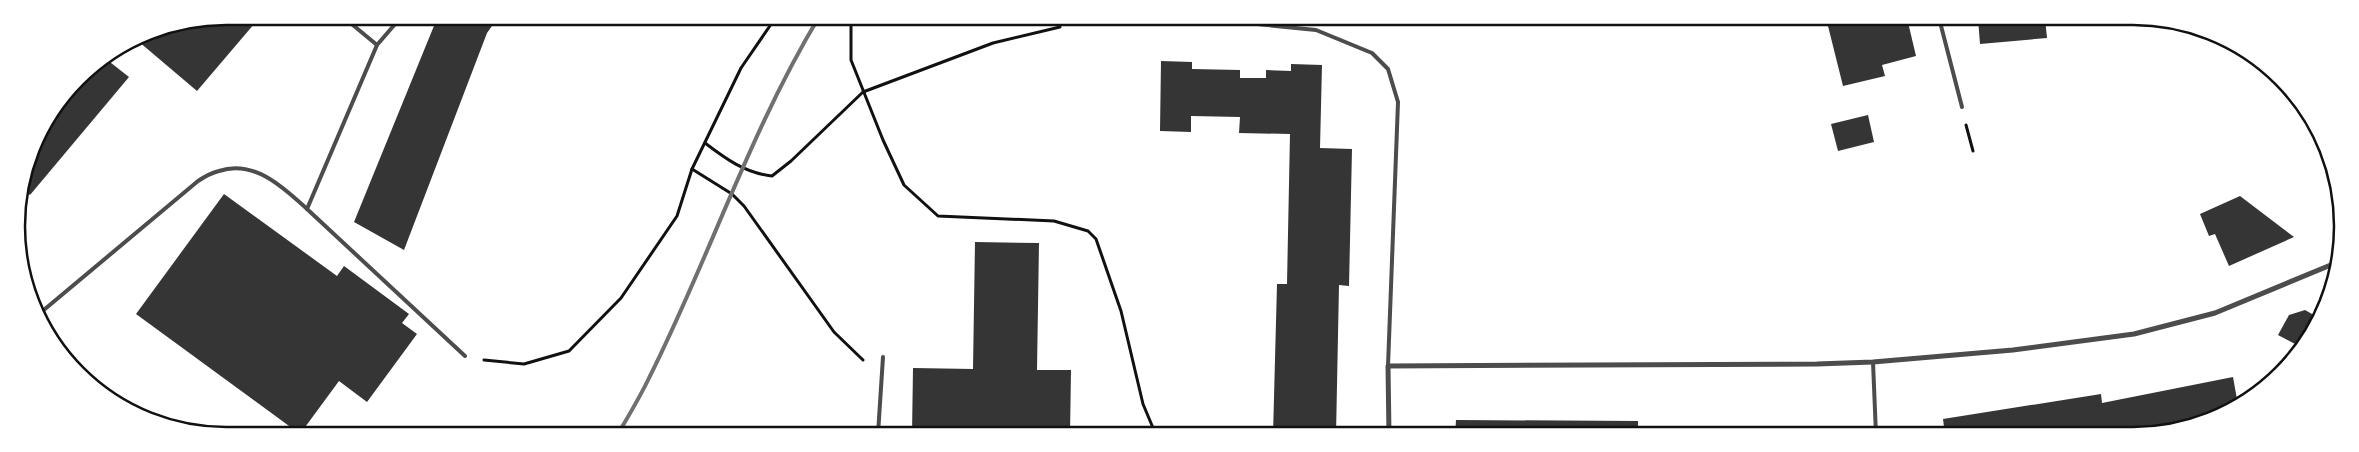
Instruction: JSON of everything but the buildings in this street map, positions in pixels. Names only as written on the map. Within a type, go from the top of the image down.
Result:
[{"type":"street","points":[[1389,427],[1388,366],[1873,362],[2013,350],[2134,334],[2215,313],[2330,267]]},
{"type":"lane","points":[[353,25],[377,45]]},
{"type":"lane","points":[[307,209],[377,45],[394,25]]},
{"type":"lane","points":[[1266,25],[1316,30],[1372,53],[1388,70],[1398,102],[1388,366]]},
{"type":"lane","points":[[1941,25],[1962,107]]},
{"type":"lane","points":[[44,310],[198,181],[220,170],[244,168],[276,180],[465,356]]},
{"type":"lane","points":[[879,427],[883,357]]},
{"type":"lane","points":[[1873,362],[1876,427]]},
{"type":"path","points":[[465,356],[487,361],[524,364],[569,351],[621,298],[677,216],[692,168],[741,68],[771,25]]},
{"type":"path","points":[[851,25],[851,60],[904,185],[938,216],[1054,221],[1088,232],[1096,239],[1121,311],[1143,404],[1153,427]]},
{"type":"path","points":[[705,143],[741,168],[760,175],[772,176],[791,162],[863,92],[994,42],[1070,25]]},
{"type":"path","points":[[1962,107],[1973,151]]},
{"type":"path","points":[[692,168],[732,194],[744,206],[834,332],[882,379]]},
{"type":"railway","points":[[622,427],[642,392],[671,333],[772,105],[794,60],[814,25]]}]
